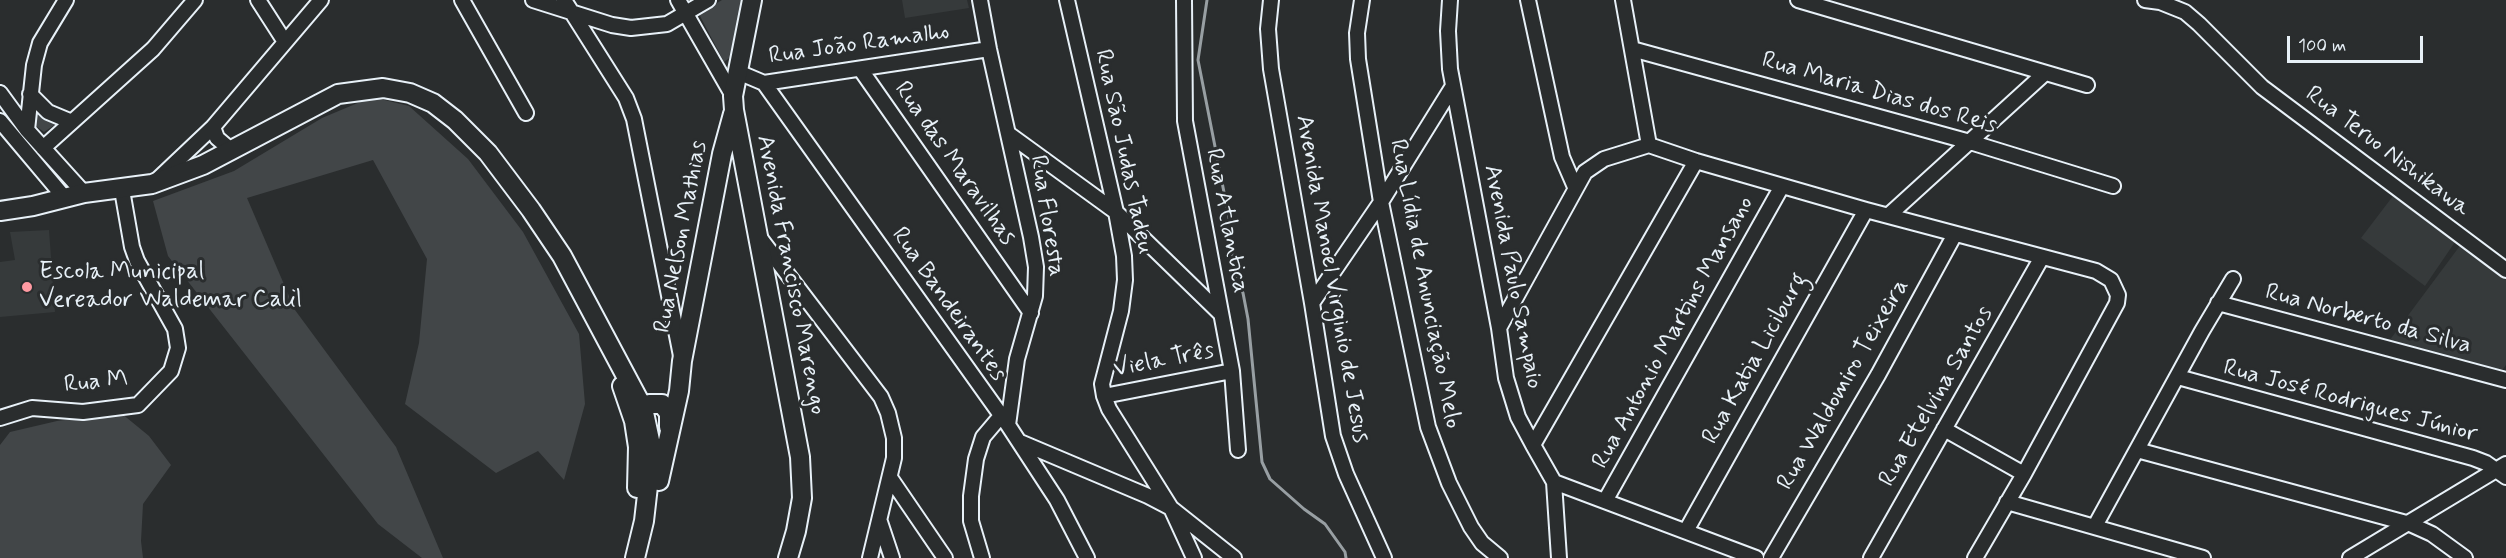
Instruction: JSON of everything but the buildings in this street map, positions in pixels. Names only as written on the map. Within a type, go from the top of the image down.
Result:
[{"type":"main road","name":"Avenida Francisco Marengo","points":[[752,0],[734,103],[800,458],[802,498],[788,558]]},
{"type":"main road","points":[[0,211],[33,206],[64,196],[152,184],[203,165],[338,94],[383,88],[410,93],[433,103],[455,120],[488,153],[531,210],[562,256],[606,339],[639,414],[651,452],[644,521],[635,558]]},
{"type":"main road","name":"Rua Nelson Mathias","points":[[644,521],[656,492],[669,435],[722,154],[734,103]]},
{"type":"main road","points":[[0,200],[12,199],[33,206]]},
{"type":"main road","points":[[662,404],[675,388],[682,368]]},
{"type":"main road","points":[[639,414],[654,403],[662,404],[669,413],[669,435]]},
{"type":"main road","points":[[625,558],[639,466],[639,414]]},
{"type":"street","points":[[27,130],[34,65],[40,43],[66,0]]},
{"type":"street","points":[[43,148],[153,49],[195,0]]},
{"type":"street","points":[[258,0],[285,42]]},
{"type":"street","points":[[152,184],[213,127],[321,0]]},
{"type":"street","points":[[462,0],[526,113]]},
{"type":"street","points":[[533,0],[612,25],[631,28],[668,24],[708,0]]},
{"type":"street","points":[[564,0],[626,98],[634,119],[682,368]]},
{"type":"street","points":[[678,0],[734,103]]},
{"type":"street","name":"Rua Floresta","points":[[980,0],[989,50],[1010,135],[1037,282],[1031,313],[1017,358],[1004,421]]},
{"type":"street","name":"Rua São Judas Tadeu","points":[[1067,0],[1124,256],[1125,280],[1121,311],[1102,384],[1104,396]]},
{"type":"street","name":"Rua Atlantica","points":[[1184,0],[1185,122],[1232,371],[1238,450]]},
{"type":"street","name":"Avenida Manoel Virginio de Jesus","points":[[1272,0],[1268,29],[1271,69],[1337,451],[1384,558]]},
{"type":"street","name":"Rua Lídia de Anunciação Melo","points":[[1362,0],[1357,33],[1358,59],[1381,202],[1426,417],[1435,451],[1471,527],[1482,543],[1500,558]]},
{"type":"street","name":"Avenida Paulo Sampaio","points":[[1450,0],[1448,52],[1453,86],[1509,394],[1533,445],[1554,482]]},
{"type":"street","points":[[1528,0],[1562,157],[1575,188]]},
{"type":"street","points":[[1623,0],[1649,145]]},
{"type":"street","points":[[1798,0],[2087,85]]},
{"type":"street","name":"Rua Teruo Nishikawa","points":[[2145,0],[2160,1],[2185,12],[2262,87],[2506,270]]},
{"type":"street","name":"Rua Maria Dias dos Reis","points":[[1632,49],[1970,142],[2113,186]]},
{"type":"street","name":"Rua João Ramalho","points":[[738,72],[764,83],[989,50]]},
{"type":"street","name":"Rua das Maravilhas","points":[[861,70],[1031,313]]},
{"type":"street","points":[[1889,215],[2044,74]]},
{"type":"street","name":"Rua Bandeirantes","points":[[764,83],[1020,442],[1057,500],[1087,558]]},
{"type":"street","points":[[1312,303],[1381,202],[1453,86]]},
{"type":"street","points":[[0,93],[27,130],[84,193]]},
{"type":"street","points":[[30,94],[48,112],[72,122]]},
{"type":"street","points":[[0,121],[64,196]]},
{"type":"street","points":[[213,127],[217,138],[231,150]]},
{"type":"street","points":[[1010,135],[1116,212],[1221,314]]},
{"type":"street","points":[[1498,327],[1575,188],[1593,165],[1618,153],[1649,145],[1696,161],[1866,210],[2097,271],[2111,280],[2118,295],[2117,303],[2024,474],[1975,558]]},
{"type":"street","points":[[1533,445],[1696,161]]},
{"type":"street","name":"Rua Antonio Martins Mansano","points":[[1605,501],[1782,186]]},
{"type":"street","name":"Rua M","points":[[0,418],[32,408],[83,412],[138,405],[171,371],[177,348],[176,328],[137,261],[132,247],[122,189]]},
{"type":"street","name":"Rua Katia Liciburg","points":[[1686,531],[1866,210]]},
{"type":"street","name":"Rua Waldomiro Teixeira","points":[[1771,558],[1878,375],[1955,234]]},
{"type":"street","points":[[760,238],[881,397],[888,413],[894,438],[894,458],[891,479],[870,558]]},
{"type":"street","name":"Rua Etelvina Santos","points":[[1871,558],[2042,258]]},
{"type":"street","points":[[2095,526],[2233,279]]},
{"type":"street","name":"Rua Norberto da Silva","points":[[2218,303],[2506,380]]},
{"type":"street","name":"Viela Três","points":[[1104,396],[1232,371]]},
{"type":"street","name":"Rua José Rodrigues Júnior","points":[[2178,377],[2417,441],[2474,458],[2503,470]]},
{"type":"street","points":[[1104,396],[1109,409],[1172,508],[1194,558]]},
{"type":"street","points":[[982,558],[971,521],[971,495],[976,459],[983,437],[1004,421]]},
{"type":"street","points":[[1944,429],[2024,474]]},
{"type":"street","points":[[1020,442],[1172,508],[1233,558]]},
{"type":"street","points":[[2137,450],[2410,524],[2432,534],[2465,558]]},
{"type":"street","points":[[2350,558],[2503,470]]},
{"type":"street","points":[[891,479],[945,558]]},
{"type":"street","points":[[1559,558],[1554,482],[1756,558]]},
{"type":"street","points":[[2007,502],[2204,558]]},
{"type":"street","points":[[880,522],[892,558]]},
{"type":"shaded area","points":[[722,0],[742,0],[732,56],[724,62],[699,14]]},
{"type":"shaded area","points":[[902,0],[967,0],[969,8],[905,18]]},
{"type":"shaded area","points":[[372,97],[409,106],[468,159],[523,232],[579,334],[585,404],[564,480],[538,451],[496,473],[405,404],[419,343],[427,259],[373,160],[247,198],[295,310],[396,447],[443,558],[422,558],[378,524],[168,256],[153,201],[234,171],[322,118]]},
{"type":"shaded area","points":[[38,111],[46,120],[55,121],[56,124],[44,132],[33,124],[35,112]]},
{"type":"shaded area","points":[[2393,196],[2455,242],[2425,286],[2361,238]]},
{"type":"shaded area","name":"Escola Municipal Vereador Waldemar Calil","points":[[49,230],[55,312],[0,317],[0,262],[15,260],[10,232]]},
{"type":"shaded area","points":[[2462,243],[2506,276],[2506,365],[2503,369],[2493,369],[2389,341]]},
{"type":"shaded area","points":[[121,413],[149,436],[171,465],[143,504],[141,541],[143,558],[0,558],[0,445],[10,432],[57,421]]},
{"type":"waterway","points":[[1207,0],[1198,60],[1231,228],[1234,274],[1243,293],[1248,319],[1262,462],[1270,479],[1325,524],[1345,552],[1346,558]]},
{"type":"place","name":"Escola Municipal Vereador Waldemar Calil","points":[[27,287]]}]
